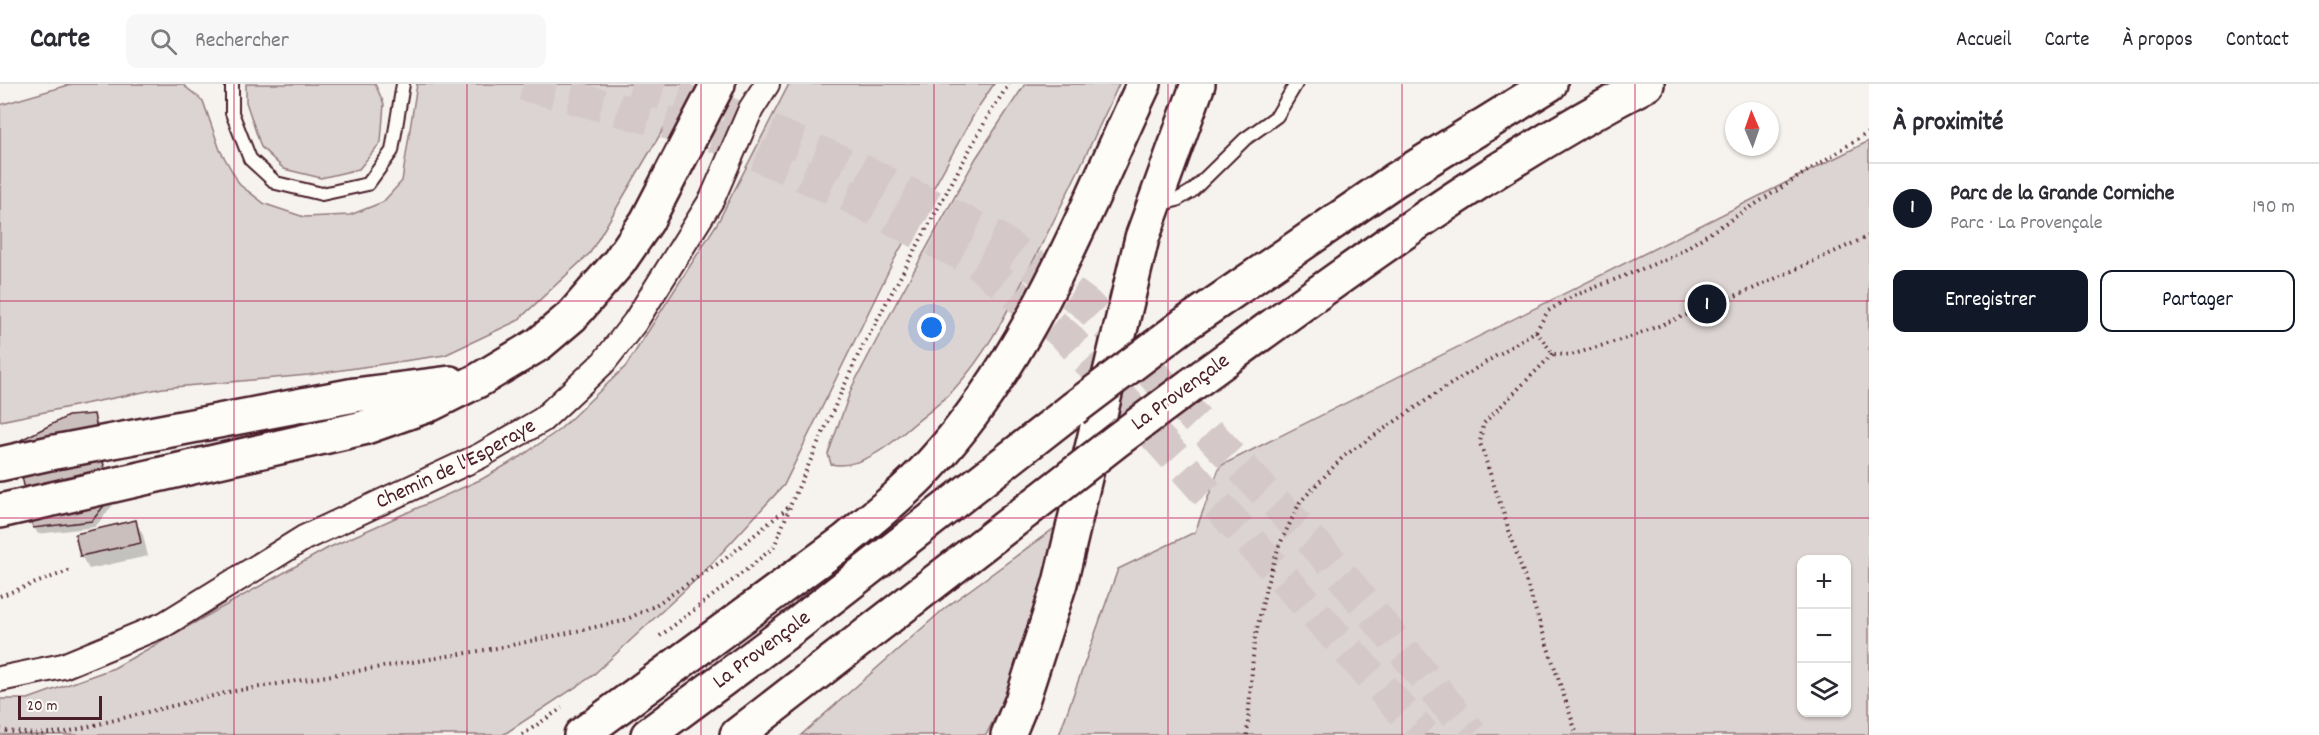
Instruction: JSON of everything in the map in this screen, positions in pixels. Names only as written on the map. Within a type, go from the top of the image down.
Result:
[{"type":"highway","points":[[0,511],[363,428],[431,404],[479,380],[538,344],[572,316],[620,262],[647,221],[718,84]]},
{"type":"highway","points":[[581,735],[846,540],[886,507],[931,464],[959,430],[1005,366],[1028,326],[1063,258],[1144,84]]},
{"type":"highway","points":[[1008,735],[1022,701],[1060,583],[1131,277],[1153,206],[1198,84]]},
{"type":"highway","name":"La Provençale","points":[[648,735],[795,626],[1184,325],[1395,180],[1550,84]]},
{"type":"highway","name":"La Provençale","points":[[737,735],[1116,441],[1322,290],[1456,197],[1647,84]]},
{"type":"highway","points":[[0,464],[355,395],[479,380]]},
{"type":"street","name":"Chemin de l'Esperaye","points":[[0,679],[63,666],[165,624],[303,538],[480,456],[542,420],[603,363],[635,322],[712,199],[751,109],[767,84]]},
{"type":"lane","points":[[232,84],[232,113],[250,159],[276,183],[322,194],[368,184],[392,151],[403,84]]},
{"type":"lane","points":[[1153,206],[1178,200],[1192,191],[1245,140],[1276,116],[1296,84]]},
{"type":"path","points":[[656,639],[774,547],[859,353],[988,116],[1009,84]]},
{"type":"path","points":[[1246,735],[1254,644],[1266,587],[1279,546],[1300,502],[1344,456],[1446,387],[1536,331],[1548,311],[1570,297],[1672,257],[1869,132]]},
{"type":"path","points":[[1577,735],[1480,443],[1484,424],[1553,354],[1571,355],[1633,336],[1750,290],[1869,236]]},
{"type":"path","points":[[1536,331],[1553,354]]},
{"type":"path","points":[[0,729],[34,734],[66,732],[229,692],[503,648],[622,621],[654,606],[725,559],[790,506]]},
{"type":"path","points":[[0,596],[71,570]]},
{"type":"path","points":[[522,735],[563,708]]},
{"type":"shaded area","points":[[72,84],[182,84],[203,101],[220,150],[240,185],[265,204],[304,217],[350,215],[383,202],[402,181],[417,84],[690,84],[590,253],[517,321],[445,355],[308,375],[163,388],[0,421],[0,105]]},
{"type":"shaded area","points":[[246,84],[375,84],[384,104],[381,142],[359,169],[321,178],[284,169],[261,147],[246,102]]},
{"type":"shaded area","points":[[789,84],[994,84],[977,109],[893,262],[784,485],[702,574],[591,677],[503,735],[0,735],[0,699],[28,699],[114,668],[328,548],[482,479],[520,457],[559,430],[626,366],[718,222]]},
{"type":"shaded area","points":[[1025,84],[1119,84],[1004,318],[977,362],[944,399],[882,450],[852,464],[831,464],[828,454],[852,387],[976,158]]},
{"type":"shaded area","points":[[1869,141],[1869,735],[1059,735],[1118,569],[1195,532],[1220,466]]},
{"type":"shaded area","points":[[1060,524],[1024,660],[986,735],[801,735],[945,608]]},
{"type":"building","points":[[94,414],[110,498],[92,521],[33,528],[15,443],[68,416]]},
{"type":"building","points":[[136,520],[141,543],[80,556],[75,534]]},
{"type":"tunnel","points":[[523,84],[716,136],[851,197],[978,263],[1067,337],[1424,735]]},
{"type":"tunnel","points":[[631,84],[727,113],[861,170],[995,237],[1086,304],[1325,555],[1472,735]]},
{"type":"place","name":"Parc de la Grande Corniche","points":[[1707,304]]}]
